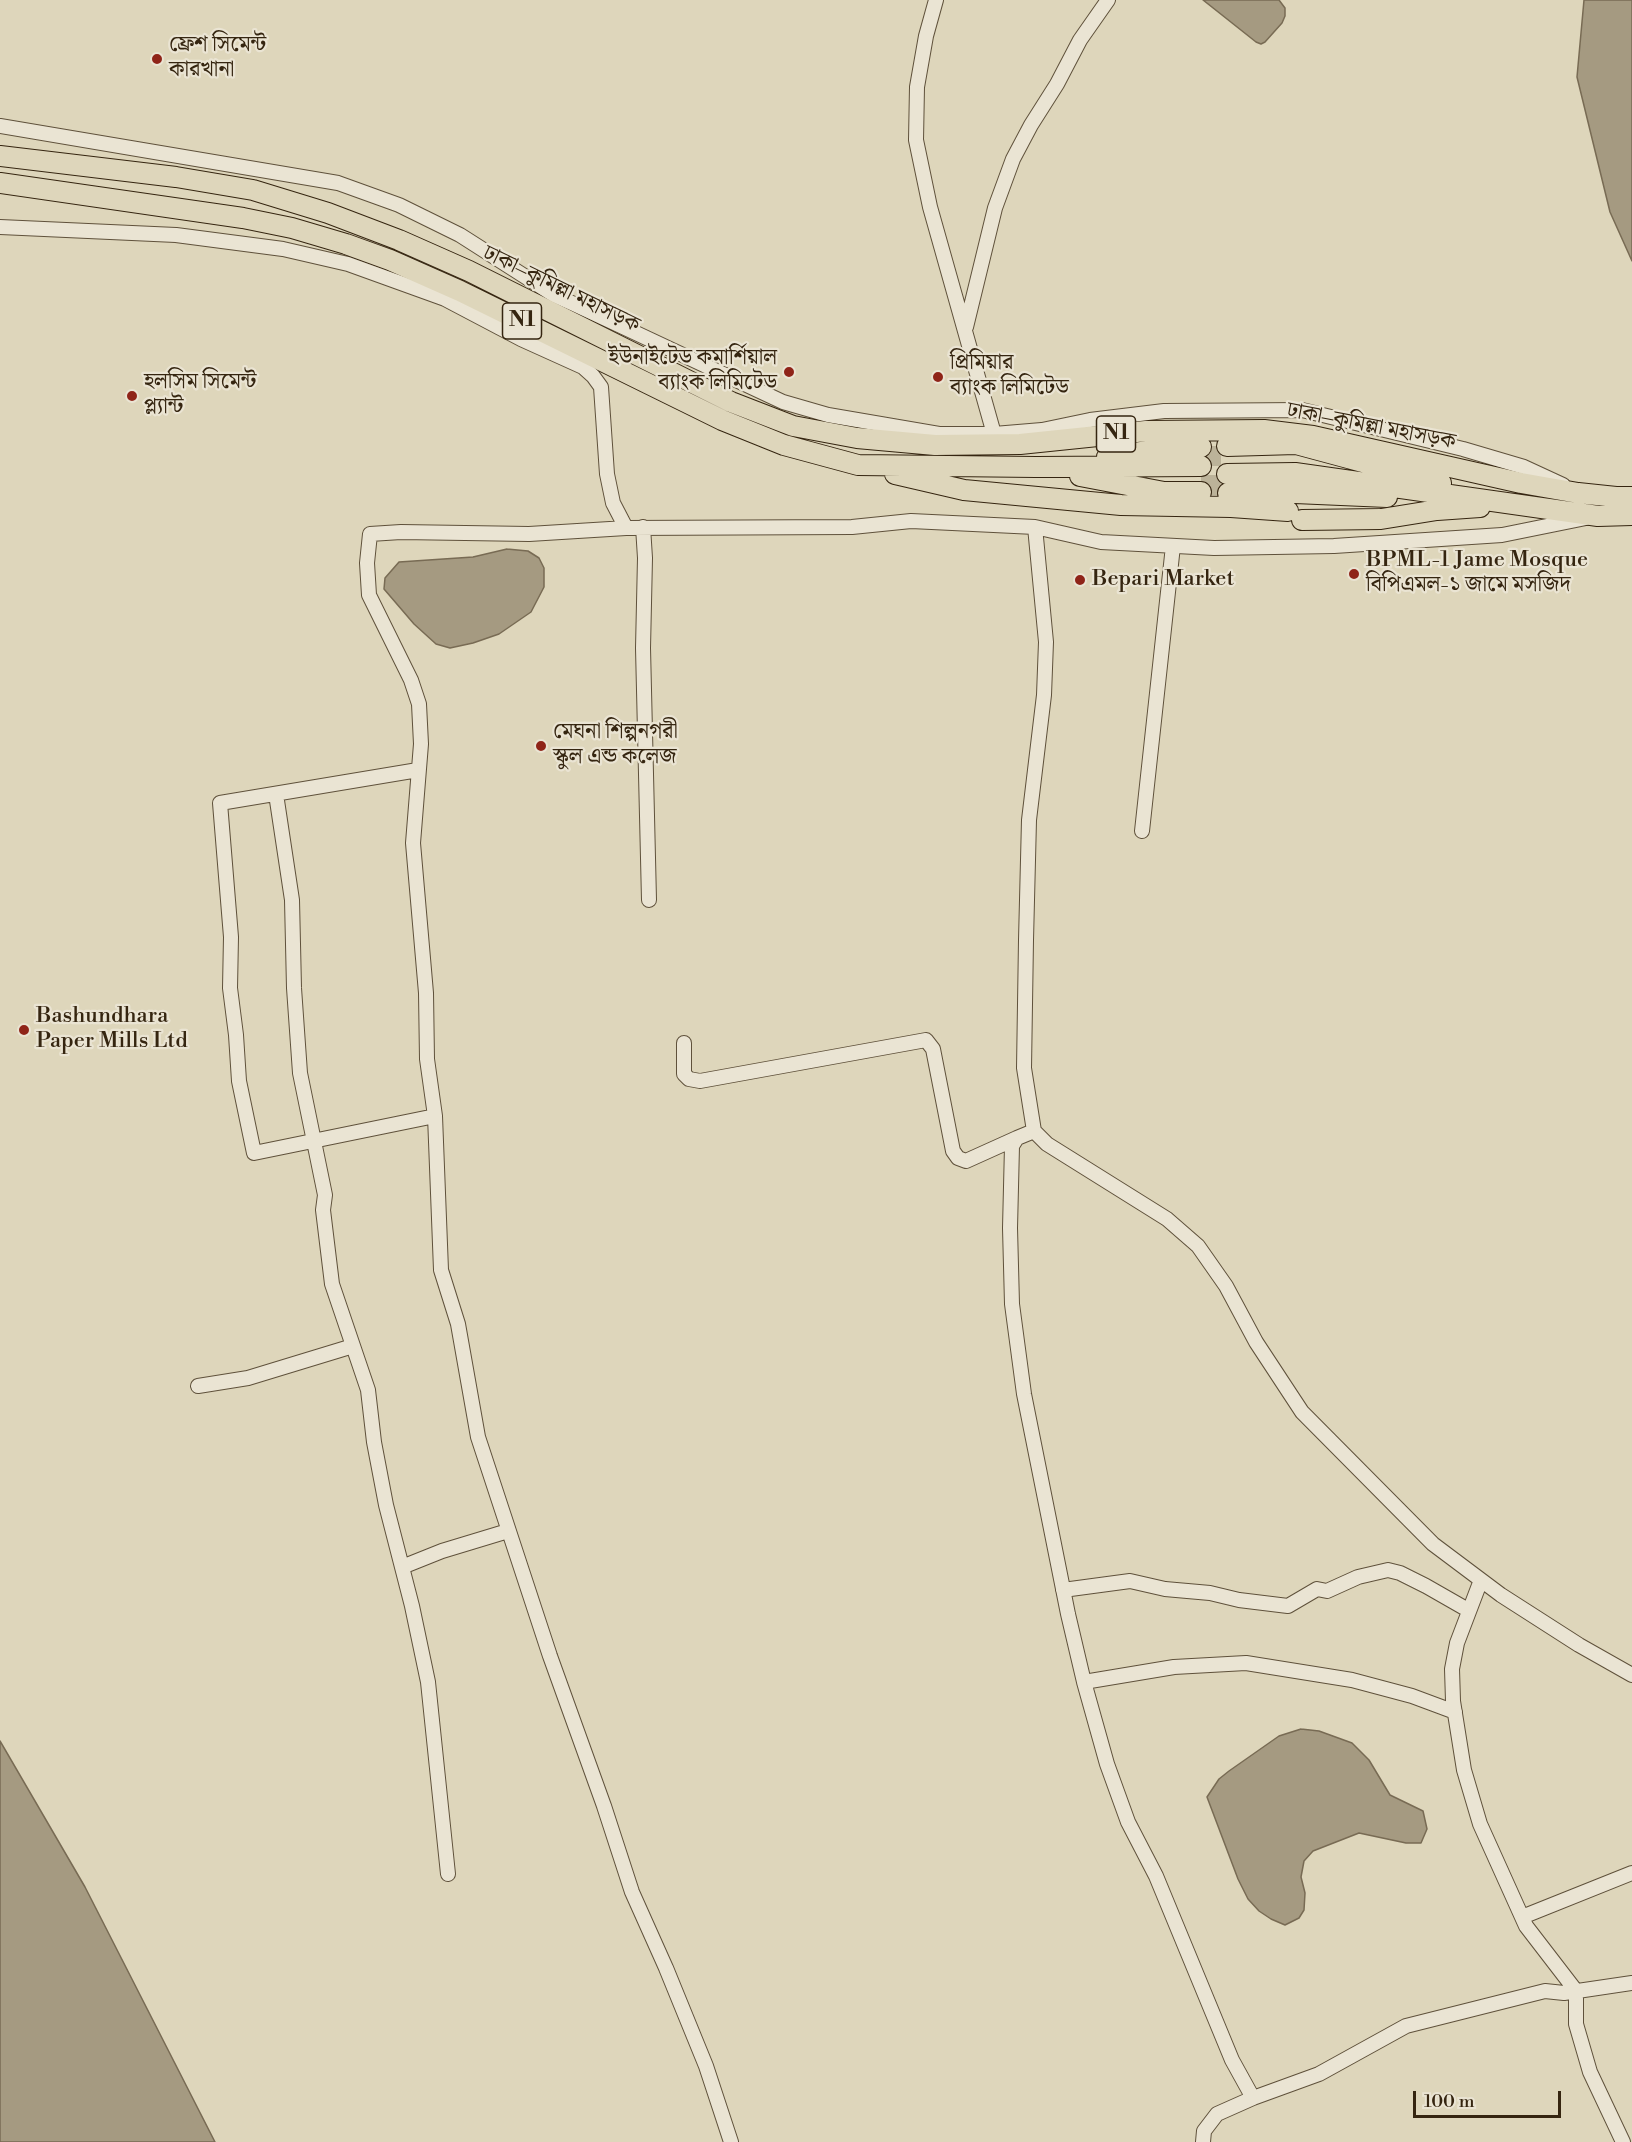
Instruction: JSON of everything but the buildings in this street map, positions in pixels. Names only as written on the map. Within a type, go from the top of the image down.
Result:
[{"type":"highway","name":"ঢাকা–কুমিল্লা মহাসড়ক","points":[[0,156],[176,177],[253,190],[328,213],[399,240],[469,271],[731,402],[793,426],[857,438],[935,445],[1020,444],[1146,431],[1264,430],[1313,436],[1512,481],[1578,493],[1625,506]]},
{"type":"highway","name":"ঢাকা–কুমিল্লা মহাসড়ক","points":[[0,183],[243,218],[292,228],[346,244],[390,260],[460,291],[722,420],[784,445],[964,490],[1121,505],[1228,475],[1296,464],[1598,516],[1625,506]]},
{"type":"highway","name":"ঢাকা–কুমিল্লা মহাসড়ক","points":[[858,465],[1036,467],[1201,470],[1164,492],[1036,467]]},
{"type":"highway","name":"ঢাকা–কুমিল্লা মহাসড়ক","points":[[1228,475],[1295,493],[1519,504]]},
{"type":"highway","name":"ঢাকা–কুমিল্লা মহাসড়ক","points":[[1228,475],[1295,511],[1437,510],[1519,504]]},
{"type":"street","points":[[936,0],[926,36],[917,87],[916,140],[930,207],[994,434]]},
{"type":"street","points":[[966,329],[995,208],[1013,159],[1080,40],[1108,0]]},
{"type":"street","points":[[0,126],[339,183],[409,210],[460,235],[554,295],[783,402],[828,415],[939,434],[994,434],[1042,430],[1090,420],[1164,411],[1267,408],[1302,410],[1408,435],[1524,467],[1578,493]]},
{"type":"street","points":[[0,227],[176,235],[284,249],[348,264],[445,300],[521,339],[583,367],[593,376],[601,387],[607,474],[613,503],[626,528]]},
{"type":"street","points":[[731,2142],[706,2066],[632,1892],[478,1437],[458,1324],[441,1270],[435,1116],[427,1059],[426,993],[413,843],[421,744],[419,704],[411,680],[369,595],[366,563],[370,534],[401,532],[529,534],[643,527],[852,527],[911,521],[1035,527],[1101,542],[1214,548],[1334,546],[1502,535],[1598,516]]},
{"type":"street","points":[[643,527],[645,558],[643,648],[649,900]]},
{"type":"street","points":[[1035,527],[1046,642],[1044,695],[1029,820],[1026,940],[1024,1068],[1034,1131],[1047,1144],[1167,1219],[1198,1246],[1226,1286],[1256,1342],[1302,1412],[1433,1544],[1481,1580],[1579,1645],[1632,1675]]},
{"type":"street","points":[[1142,831],[1173,546]]},
{"type":"street","points":[[418,770],[220,803],[231,937],[230,988],[237,1035],[240,1081],[254,1153],[435,1116]]},
{"type":"street","points":[[276,794],[292,900],[294,988],[300,1073],[325,1195],[323,1210],[332,1284],[368,1390],[382,1484],[428,1682],[448,1874]]},
{"type":"street","points":[[684,1043],[684,1074],[689,1079],[700,1080],[926,1040],[933,1050],[953,1151],[958,1158],[966,1161],[1034,1131]]},
{"type":"street","points":[[1017,1138],[1012,1146],[1011,1155],[1012,1304],[1024,1394],[1084,1682],[1107,1764],[1128,1822],[1156,1876],[1232,2060],[1253,2098]]},
{"type":"street","points":[[198,1386],[248,1378],[353,1346]]},
{"type":"street","points":[[402,1567],[442,1551],[508,1531]]},
{"type":"street","points":[[1063,1590],[1130,1581],[1288,1606],[1317,1589],[1327,1591],[1358,1577],[1388,1570],[1400,1573],[1468,1610]]},
{"type":"street","points":[[1481,1580],[1457,1643],[1452,1669],[1455,1712],[1464,1770],[1480,1824],[1522,1917],[1539,1944],[1576,1991],[1576,2024],[1590,2072],[1623,2142]]},
{"type":"street","points":[[1084,1682],[1174,1667],[1246,1663],[1352,1680],[1412,1696],[1455,1712]]},
{"type":"street","points":[[1522,1917],[1632,1873]]},
{"type":"street","points":[[1203,2142],[1204,2131],[1216,2114],[1319,2074],[1406,2026],[1545,1990],[1564,1993],[1632,1983]]},
{"type":"shaded area","points":[[1203,0],[1279,0],[1285,8],[1285,16],[1282,23],[1261,44]]},
{"type":"shaded area","points":[[1584,0],[1632,0],[1632,261],[1610,212],[1577,77]]},
{"type":"shaded area","points":[[507,549],[528,551],[539,558],[544,568],[544,587],[531,612],[499,634],[473,643],[450,648],[436,644],[414,624],[384,589],[385,578],[399,562],[473,557]]},
{"type":"shaded area","points":[[1301,1729],[1319,1731],[1352,1743],[1369,1760],[1390,1795],[1423,1811],[1427,1829],[1421,1843],[1406,1843],[1359,1833],[1313,1851],[1304,1861],[1301,1877],[1305,1893],[1304,1910],[1299,1918],[1285,1925],[1259,1911],[1248,1899],[1238,1879],[1207,1797],[1219,1779],[1229,1771],[1279,1736]]},
{"type":"shaded area","points":[[0,1741],[85,1887],[215,2142],[0,2142]]},
{"type":"tunnel","points":[[1201,456],[1227,456]]},
{"type":"tunnel","points":[[1201,485],[1228,485]]},
{"type":"place","name":"ফ্রেশ সিমেন্ট কারখানা","points":[[157,59]]},
{"type":"place","name":"ইউনাইটেড কমার্শিয়াল ব্যাংক লিমিটেড","points":[[789,372]]},
{"type":"place","name":"প্রিমিয়ার ব্যাংক লিমিটেড","points":[[938,377]]},
{"type":"place","name":"হলসিম সিমেন্ট প্ল্যান্ট","points":[[132,396]]},
{"type":"place","name":"BPML-1 Jame Mosque বিপিএমল-১ জামে মসজিদ","points":[[1354,574]]},
{"type":"place","name":"Bepari Market","points":[[1080,580]]},
{"type":"place","name":"মেঘনা শিল্পনগরী স্কুল এন্ড কলেজ","points":[[541,746]]},
{"type":"place","name":"Bashundhara Paper Mills Ltd","points":[[24,1030]]}]
